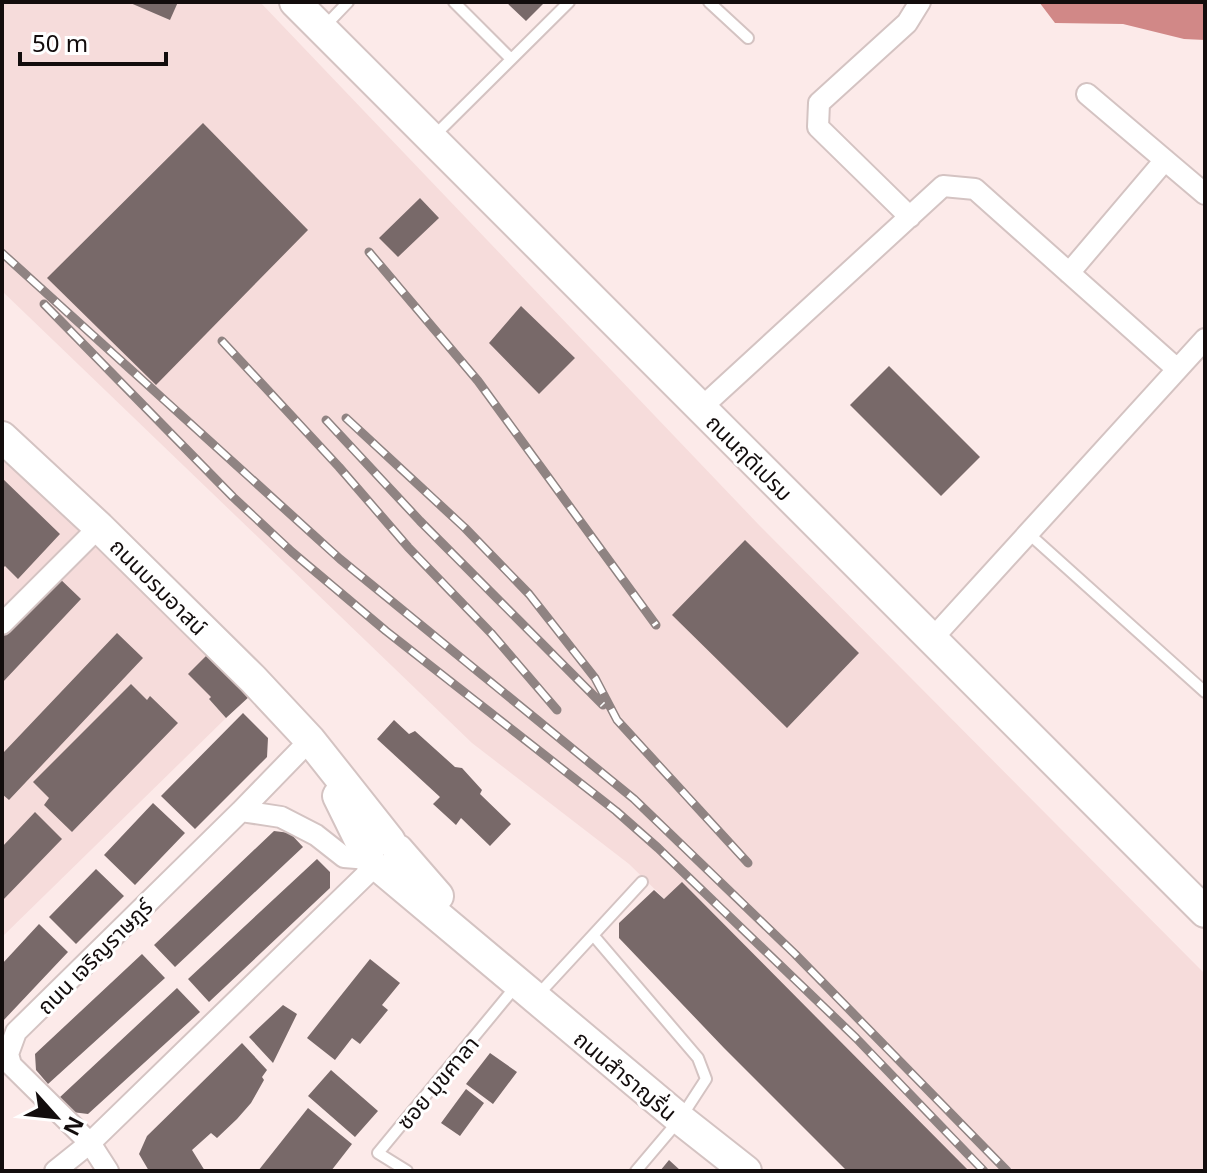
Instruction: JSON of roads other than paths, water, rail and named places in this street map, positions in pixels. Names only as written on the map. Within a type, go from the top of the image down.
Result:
[{"type":"main road","name":"ถนนฤดีเปรม","points":[[295,2],[1205,912]]},
{"type":"main road","name":"ถนนบรมอาสน์","points":[[2,437],[99,527],[253,679],[310,740],[376,857]]},
{"type":"main road","name":"ถนนสำราญรื่น","points":[[376,857],[520,986],[746,1171]]},
{"type":"street","points":[[910,217],[818,127],[819,103],[907,23],[920,2]]},
{"type":"street","points":[[1087,94],[1205,194]]},
{"type":"street","points":[[1069,273],[1165,160]]},
{"type":"street","points":[[701,408],[943,186],[975,189],[1177,369]]},
{"type":"street","points":[[932,639],[1204,341]]},
{"type":"street","points":[[2,624],[99,527]]},
{"type":"street","name":"ถนน เจริญราษฎร์","points":[[108,1171],[90,1143],[11,1065],[8,1054],[16,1032],[310,740]]},
{"type":"street","points":[[55,1171],[90,1143],[351,889],[376,857],[316,835],[281,817],[241,811]]},
{"type":"lane","points":[[322,29],[348,2]]},
{"type":"lane","points":[[454,2],[511,59]]},
{"type":"lane","points":[[431,138],[569,2]]},
{"type":"lane","points":[[709,2],[748,38]]},
{"type":"lane","points":[[1028,533],[1205,692]]},
{"type":"lane","points":[[520,986],[593,935],[642,882]]},
{"type":"lane","points":[[593,935],[698,1058],[706,1079],[680,1119],[636,1171]]},
{"type":"lane","name":"ซอย มุขศาลา","points":[[407,1171],[378,1153],[520,986]]},
{"type":"railway","points":[[369,252],[478,381],[656,625]]},
{"type":"railway","points":[[2,253],[340,559],[634,799],[795,954],[1007,1171]]},
{"type":"railway","points":[[44,304],[233,497],[292,552],[658,848],[856,1038],[984,1171]]},
{"type":"railway","points":[[222,341],[408,547],[491,633],[557,710]]},
{"type":"railway","points":[[346,418],[465,528],[529,594],[595,678],[617,720],[748,863]]},
{"type":"railway","points":[[326,420],[420,521],[603,705]]}]
